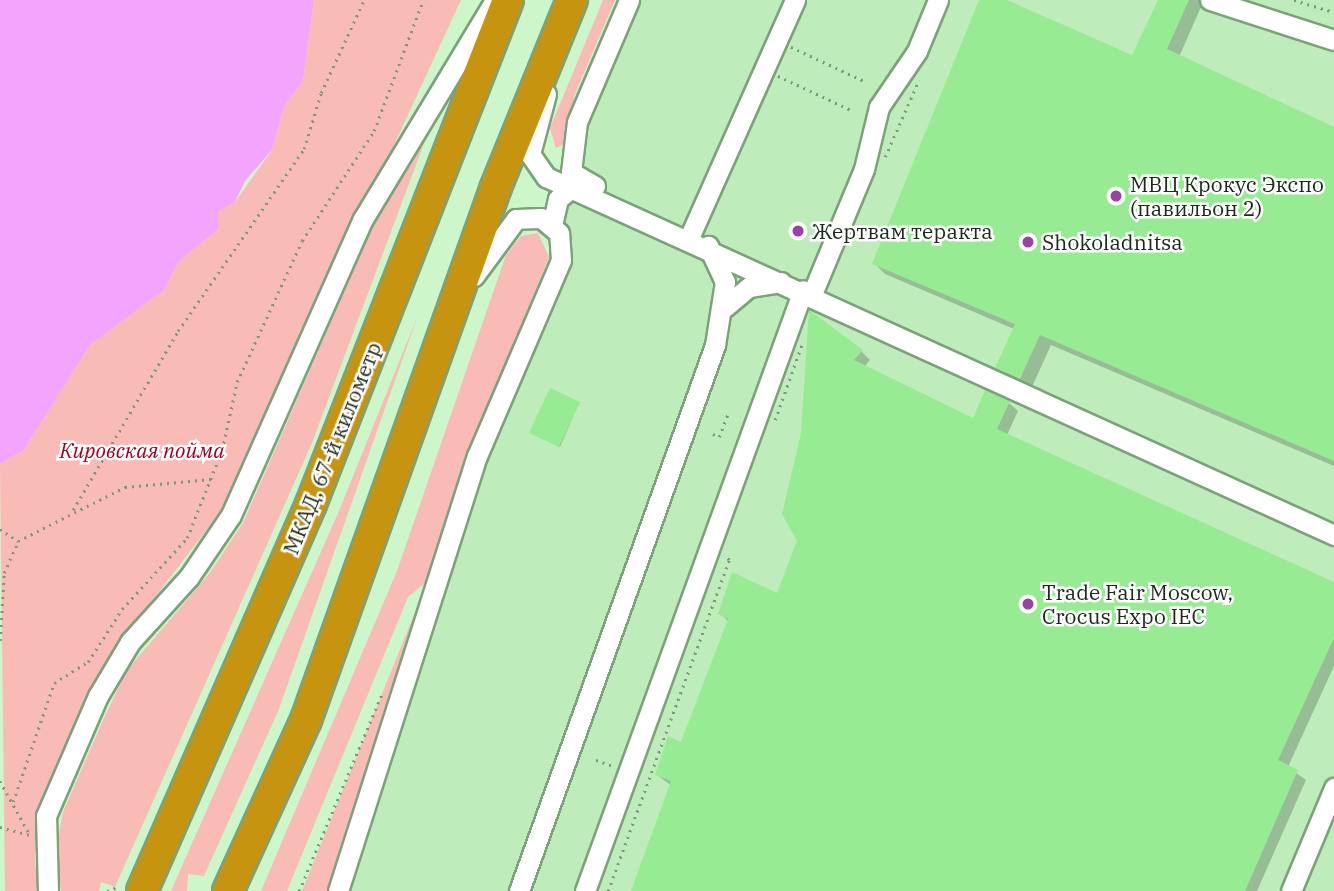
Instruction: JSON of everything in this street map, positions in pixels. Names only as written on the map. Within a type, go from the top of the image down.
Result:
[{"type":"highway","name":"МКАД, 67-й километр","points":[[142,891],[311,504],[508,0]]},
{"type":"highway","points":[[229,889],[306,720],[455,306],[572,0]]},
{"type":"street","points":[[48,891],[36,838],[97,696],[130,642],[225,525],[363,219],[495,0]]},
{"type":"street","points":[[629,0],[577,122],[571,166],[576,178],[649,211],[670,231]]},
{"type":"street","points":[[698,242],[795,0]]},
{"type":"street","points":[[585,891],[801,289],[864,169],[879,107],[917,51],[938,0]]},
{"type":"street","points":[[1210,0],[1334,40]]},
{"type":"street","points":[[548,58],[533,164],[570,189],[698,242],[1334,535]]},
{"type":"street","points":[[537,128],[544,161],[557,169],[571,166]]},
{"type":"street","points":[[552,225],[558,199],[570,189]]},
{"type":"street","points":[[338,891],[482,444],[561,260],[562,243],[552,225],[529,215],[510,222],[455,306]]},
{"type":"street","points":[[519,891],[725,307],[725,282],[698,242]]},
{"type":"street","points":[[725,307],[760,282],[801,289]]},
{"type":"street","points":[[1291,891],[1334,788]]},
{"type":"path","points":[[73,510],[178,331],[304,149],[321,93],[364,0]]},
{"type":"path","points":[[13,802],[54,683],[88,662],[122,609],[187,538],[212,479],[237,382],[302,241],[374,131],[423,0]]},
{"type":"path","points":[[1294,0],[1334,12]]},
{"type":"path","points":[[787,45],[864,81]]},
{"type":"path","points":[[773,74],[851,110]]},
{"type":"path","points":[[881,168],[921,76]]},
{"type":"path","points":[[771,428],[801,362],[803,338]]},
{"type":"path","points":[[713,434],[719,437],[728,414]]},
{"type":"path","points":[[0,642],[4,573],[18,541],[73,510],[125,486],[212,479]]},
{"type":"path","points":[[0,528],[18,541]]},
{"type":"path","points":[[608,891],[729,560],[723,551]]},
{"type":"path","points":[[299,891],[385,686]]},
{"type":"path","points":[[0,781],[36,838]]},
{"type":"path","points":[[0,827],[36,838]]},
{"type":"path","points":[[107,891],[114,891]]},
{"type":"shaded area","points":[[0,0],[314,0],[303,81],[284,107],[272,150],[245,181],[235,202],[218,212],[218,230],[179,261],[164,290],[90,345],[24,450],[0,464]]},
{"type":"shaded area","points":[[618,0],[1334,0],[1334,891],[322,891],[555,252],[571,105]]},
{"type":"green space","name":"Кировская пойма","points":[[314,0],[461,0],[231,498],[119,644],[69,738],[39,814],[35,865],[41,891],[5,891],[0,464],[24,450],[90,345],[164,290],[179,261],[218,230],[218,212],[235,202],[272,150],[284,107],[303,81]]},
{"type":"green space","points":[[603,0],[615,0],[574,96],[567,143],[556,148],[550,128]]},
{"type":"green space","points":[[425,141],[312,443],[115,887],[101,882],[99,891],[61,891],[56,851],[63,812],[127,670],[209,574],[243,523],[380,210]]},
{"type":"green space","points":[[538,233],[549,257],[468,456],[431,578],[408,597],[287,891],[261,891],[397,571],[506,255],[521,236]]},
{"type":"green space","points":[[418,315],[279,709],[204,876],[188,874],[187,891],[171,891],[339,511]]},
{"type":"green space","points":[[425,598],[333,891],[302,891],[420,600]]},
{"type":"building","name":"МВЦ Крокус Экспо (павильон 2)","points":[[979,0],[1007,0],[1132,55],[1158,0],[1189,0],[1167,49],[1334,127],[1334,461],[1040,335],[1020,379],[995,368],[1015,324],[872,264]]},
{"type":"building","name":"Trade Fair Moscow, Crocus Expo IEC","points":[[809,310],[863,350],[854,360],[973,418],[985,390],[1010,401],[997,429],[1334,582],[1334,638],[1278,760],[1298,770],[1245,891],[631,891],[671,781],[655,775],[668,736],[681,742],[728,619],[718,614],[732,572],[777,593],[797,541],[782,514],[801,433]]},
{"type":"building","points":[[550,388],[580,402],[559,447],[529,433]]},
{"type":"place","name":"МВЦ Крокус Экспо (павильон 2)","points":[[1116,196]]},
{"type":"place","name":"Жертвам теракта","points":[[798,231]]},
{"type":"place","name":"Shokoladnitsa","points":[[1028,242]]},
{"type":"place","name":"Trade Fair Moscow, Crocus Expo IEC","points":[[1028,604]]}]
